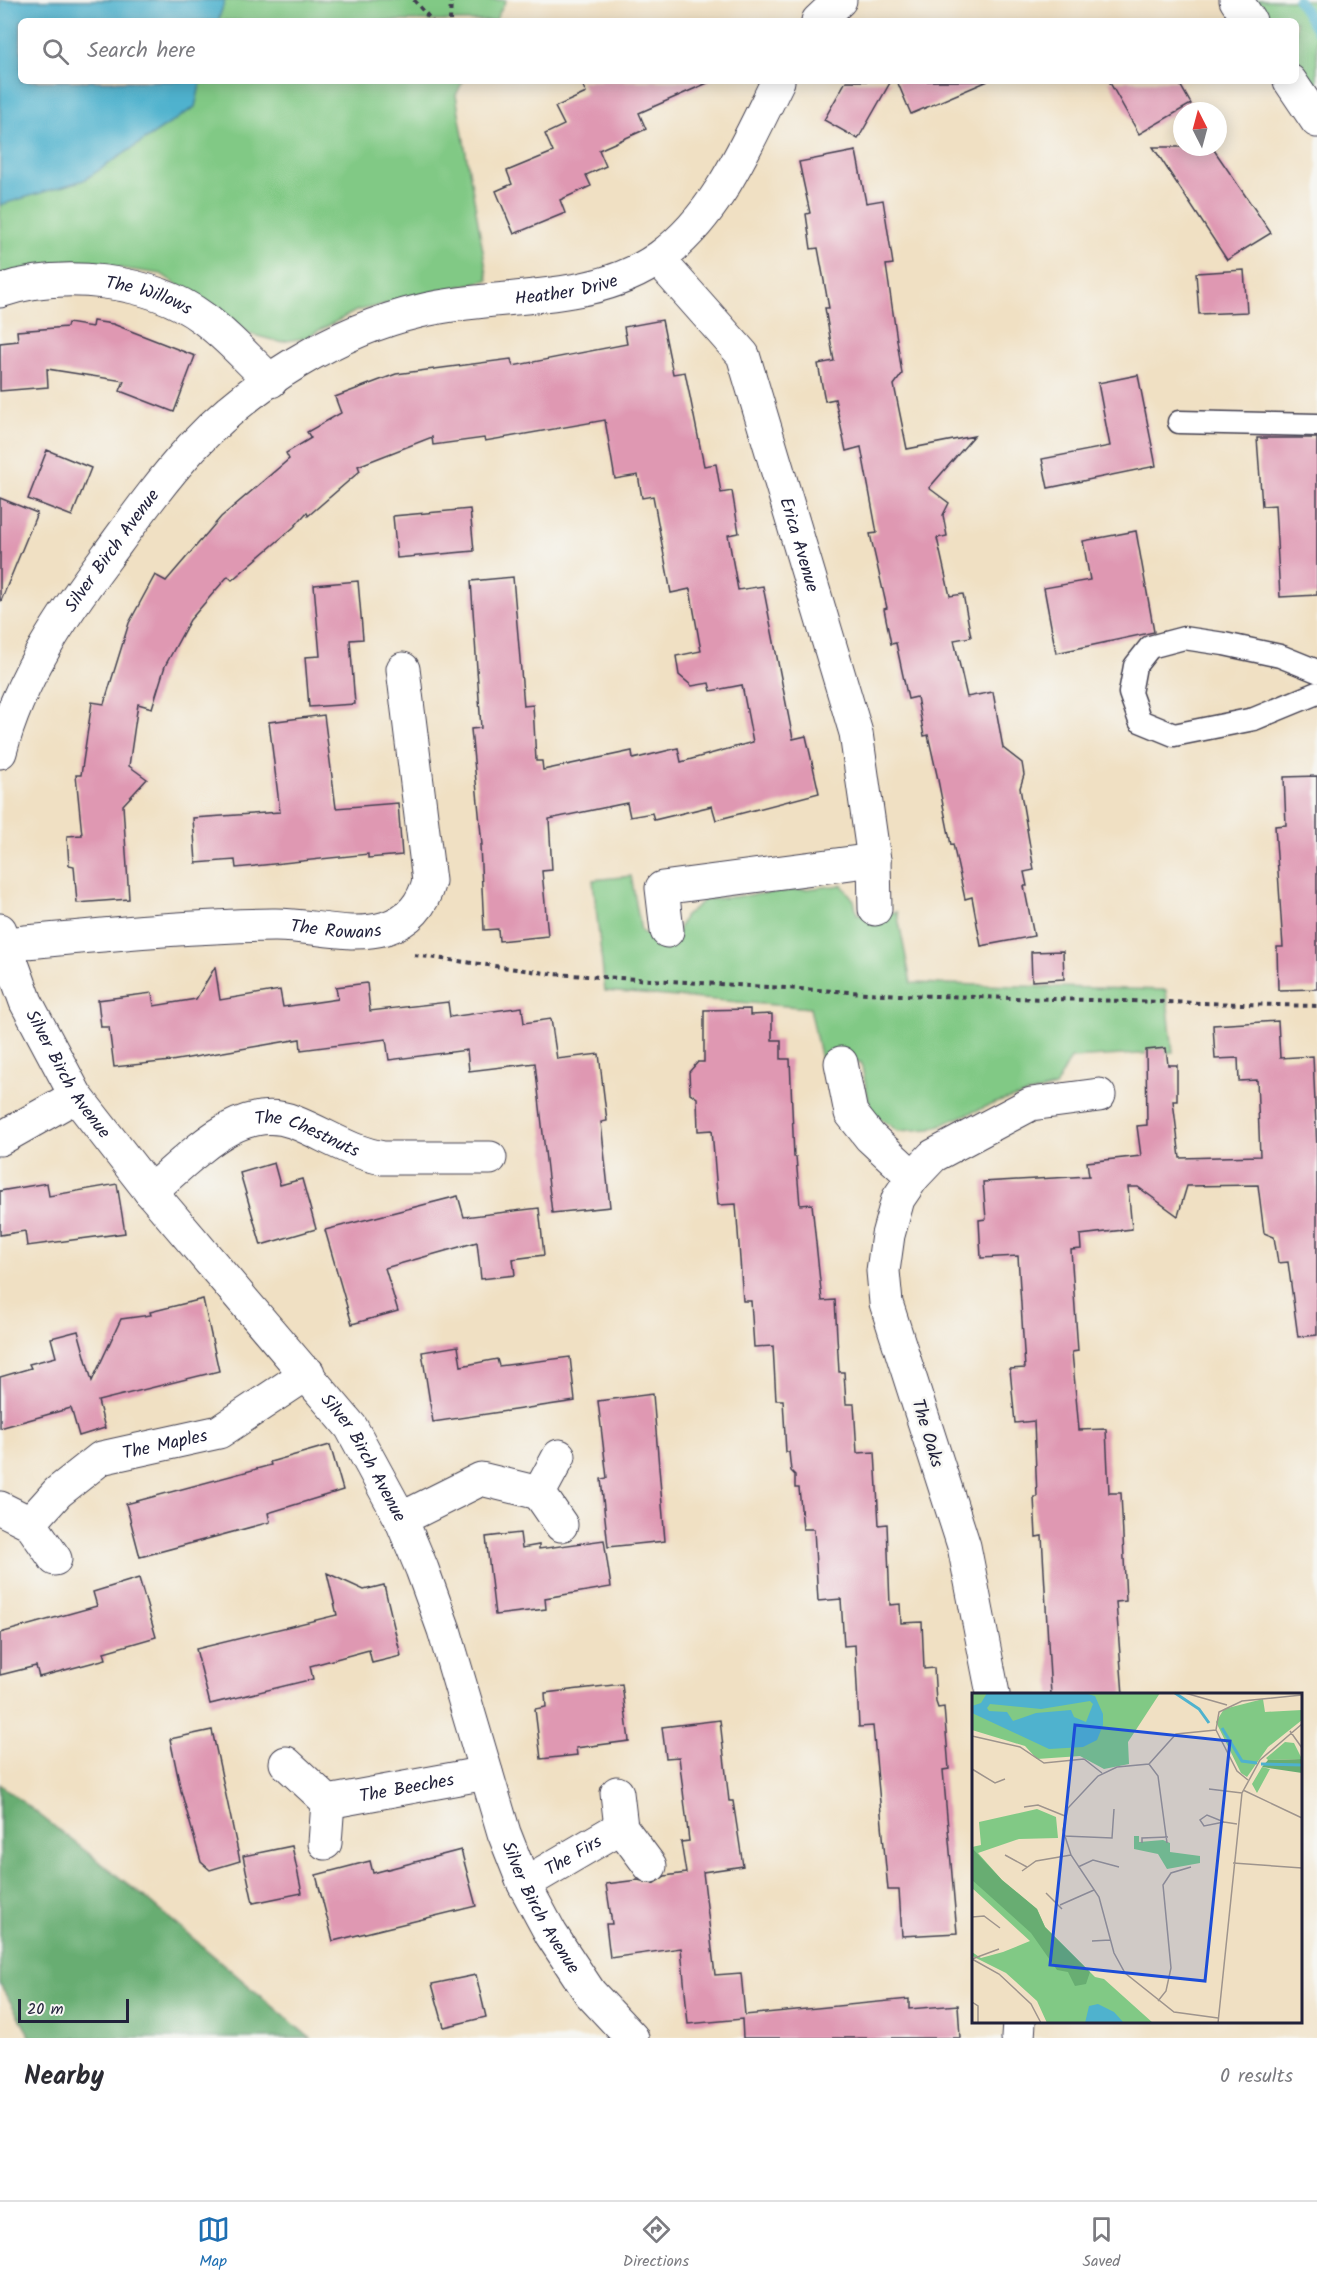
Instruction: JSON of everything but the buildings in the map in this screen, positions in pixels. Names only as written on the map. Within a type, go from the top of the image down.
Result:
[{"type":"street","points":[[821,18],[840,0]]},
{"type":"street","points":[[1236,0],[1248,18]]},
{"type":"street","name":"Heather Drive","points":[[271,381],[354,332],[387,319],[425,310],[505,301],[602,284],[658,259],[682,240],[736,168],[777,84]]},
{"type":"street","points":[[1292,84],[1317,122]]},
{"type":"street","name":"Erica Avenue","points":[[658,259],[743,355],[856,733],[874,860],[875,909]]},
{"type":"street","name":"The Willows","points":[[0,291],[52,280],[76,278],[165,296],[203,318],[271,381]]},
{"type":"street","name":"Silver Birch Avenue","points":[[0,753],[15,702],[45,646],[85,586],[190,449],[233,410],[271,381]]},
{"type":"street","name":"The Rowans","points":[[2,937],[195,926],[277,925],[354,932],[385,928],[405,919],[424,900],[429,881],[403,669]]},
{"type":"street","points":[[667,931],[662,888],[874,860]]},
{"type":"street","name":"Silver Birch Avenue","points":[[2,937],[26,1002],[76,1096],[150,1191],[308,1373],[351,1427],[401,1519],[444,1630],[486,1773],[524,1884],[550,1934],[590,1993],[632,2038]]},
{"type":"street","points":[[841,1063],[851,1113],[870,1137],[913,1177]]},
{"type":"street","name":"The Oaks","points":[[993,1693],[964,1546],[886,1303],[883,1271],[888,1235],[898,1199],[913,1177],[933,1156],[1031,1104],[1099,1095]]},
{"type":"street","points":[[0,1138],[76,1096]]},
{"type":"street","name":"The Chestnuts","points":[[150,1191],[231,1126],[250,1118],[271,1116],[293,1121],[365,1155],[382,1158],[490,1158]]},
{"type":"street","name":"The Maples","points":[[30,1523],[58,1492],[101,1458],[219,1432],[308,1373]]},
{"type":"street","points":[[539,1493],[559,1456]]},
{"type":"street","points":[[401,1519],[481,1479],[539,1493],[561,1525]]},
{"type":"street","points":[[0,1508],[30,1523],[55,1559]]},
{"type":"street","points":[[286,1763],[328,1802],[325,1843]]},
{"type":"street","name":"The Beeches","points":[[328,1802],[486,1773]]},
{"type":"street","name":"The Firs","points":[[616,1794],[621,1827],[650,1866]]},
{"type":"street","name":"The Firs","points":[[524,1884],[621,1827]]},
{"type":"street","points":[[1018,2038],[1019,2023]]},
{"type":"lane","points":[[1179,422],[1317,425]]},
{"type":"lane","points":[[1317,671],[1280,656],[1184,639],[1150,647],[1135,666],[1130,693],[1140,721],[1174,735],[1254,718],[1317,693]]},
{"type":"path","points":[[414,0],[429,18]]},
{"type":"path","points":[[450,18],[451,0]]},
{"type":"path","points":[[404,954],[553,974],[900,995],[1317,1006]]},
{"type":"green space","points":[[0,0],[506,0],[497,18],[18,18],[18,84],[462,84],[456,95],[488,280],[356,311],[305,338],[280,342],[250,334],[161,274],[68,261],[0,277]]},
{"type":"green space","points":[[1248,0],[1317,0],[1317,104],[1299,77],[1299,18],[1260,18]]},
{"type":"green space","points":[[631,876],[641,931],[656,941],[675,938],[684,917],[704,900],[842,885],[854,900],[857,914],[897,912],[911,983],[1166,990],[1173,1052],[1071,1058],[1055,1087],[998,1102],[930,1129],[898,1131],[871,1112],[861,1062],[821,1060],[810,1008],[605,991],[593,880]]},
{"type":"green space","points":[[0,1784],[147,1899],[310,2038],[31,2038],[0,1984]]},
{"type":"water","points":[[0,0],[225,0],[219,18],[18,18],[18,84],[200,84],[195,107],[84,180],[0,205]]},
{"type":"waterway","points":[[1298,0],[1317,30]]}]
